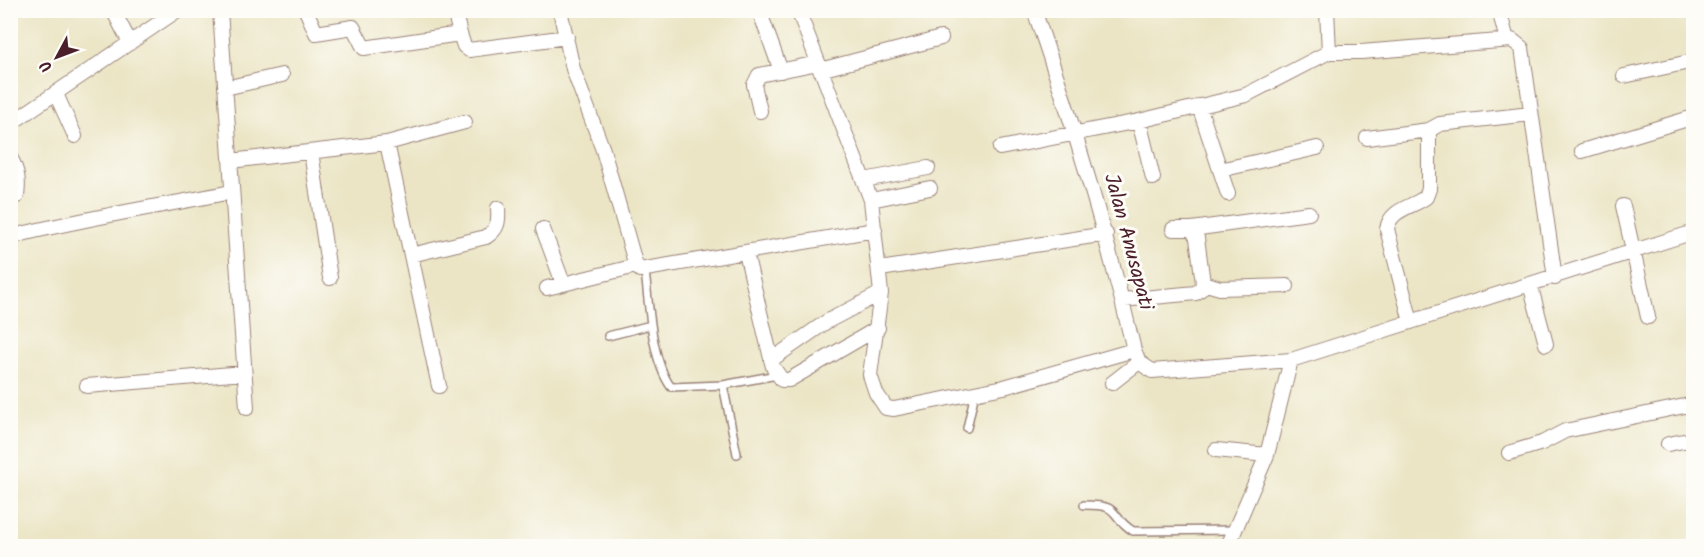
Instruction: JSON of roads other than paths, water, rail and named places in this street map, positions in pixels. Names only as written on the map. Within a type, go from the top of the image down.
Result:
[{"type":"street","points":[[113,10],[130,44]]},
{"type":"street","points":[[10,124],[178,10]]},
{"type":"street","points":[[219,10],[247,408]]},
{"type":"street","points":[[306,10],[318,35],[353,27],[362,47],[372,53],[460,34]]},
{"type":"street","points":[[454,10],[464,46],[472,50],[567,37]]},
{"type":"street","points":[[560,10],[573,69],[603,150],[640,269]]},
{"type":"street","points":[[759,10],[781,71]]},
{"type":"street","points":[[798,10],[871,200],[881,293],[870,375],[876,393],[886,408],[894,410],[1137,356]]},
{"type":"street","name":"Jalan Anusapati","points":[[1034,10],[1076,132],[1106,234],[1137,356]]},
{"type":"street","points":[[1327,10],[1329,52]]},
{"type":"street","points":[[1498,10],[1507,40]]},
{"type":"street","points":[[760,111],[754,85],[759,75],[819,66],[941,38]]},
{"type":"street","points":[[1000,148],[1139,121],[1246,95],[1329,52],[1367,52],[1507,40],[1518,43],[1522,48],[1556,278]]},
{"type":"street","points":[[1624,76],[1694,61]]},
{"type":"street","points":[[225,88],[282,75]]},
{"type":"street","points":[[56,94],[75,136]]},
{"type":"street","points":[[1199,106],[1228,194]]},
{"type":"street","points":[[1367,138],[1429,130],[1440,124],[1531,114]]},
{"type":"street","points":[[1582,151],[1694,117]]},
{"type":"street","points":[[1139,121],[1153,178]]},
{"type":"street","points":[[230,161],[387,143],[465,122]]},
{"type":"street","points":[[1411,322],[1387,229],[1388,221],[1394,214],[1426,197],[1429,189],[1429,130]]},
{"type":"street","points":[[387,143],[439,386]]},
{"type":"street","points":[[1220,170],[1317,148]]},
{"type":"street","points":[[311,152],[330,278]]},
{"type":"street","points":[[10,157],[17,169],[19,182],[16,196]]},
{"type":"street","points":[[864,180],[928,168]]},
{"type":"street","points":[[871,200],[930,188]]},
{"type":"street","points":[[10,237],[77,220],[145,210],[231,192]]},
{"type":"street","points":[[1623,206],[1635,251],[1648,317]]},
{"type":"street","points":[[411,255],[486,237],[495,231],[499,223],[498,208]]},
{"type":"street","points":[[1173,229],[1192,229],[1309,213]]},
{"type":"street","points":[[543,229],[564,283]]},
{"type":"street","points":[[1122,300],[1196,293],[1201,289],[1203,283],[1197,238],[1192,229]]},
{"type":"street","points":[[547,288],[640,269],[875,230]]},
{"type":"street","points":[[1137,356],[1152,371],[1287,361],[1530,284],[1556,278],[1694,232]]},
{"type":"street","points":[[880,269],[1106,234]]},
{"type":"street","points":[[746,253],[771,360],[777,375],[782,380],[789,380],[878,328]]},
{"type":"street","points":[[1203,283],[1220,288],[1287,286]]},
{"type":"street","points":[[1530,284],[1546,344]]},
{"type":"street","points":[[771,360],[826,322],[881,293]]},
{"type":"street","points":[[1112,383],[1137,356]]},
{"type":"street","points":[[1228,546],[1267,455],[1287,361]]},
{"type":"street","points":[[87,386],[244,373]]},
{"type":"street","points":[[1509,453],[1542,443],[1565,431],[1694,404]]},
{"type":"street","points":[[1668,444],[1694,439]]},
{"type":"street","points":[[1216,450],[1267,455]]},
{"type":"lane","points":[[640,269],[664,378],[671,387],[723,385],[777,375]]},
{"type":"lane","points":[[608,336],[651,325]]},
{"type":"lane","points":[[723,385],[736,454]]},
{"type":"lane","points":[[967,428],[975,393]]},
{"type":"lane","points":[[1084,506],[1107,505],[1114,509],[1122,523],[1133,531],[1236,530]]}]
